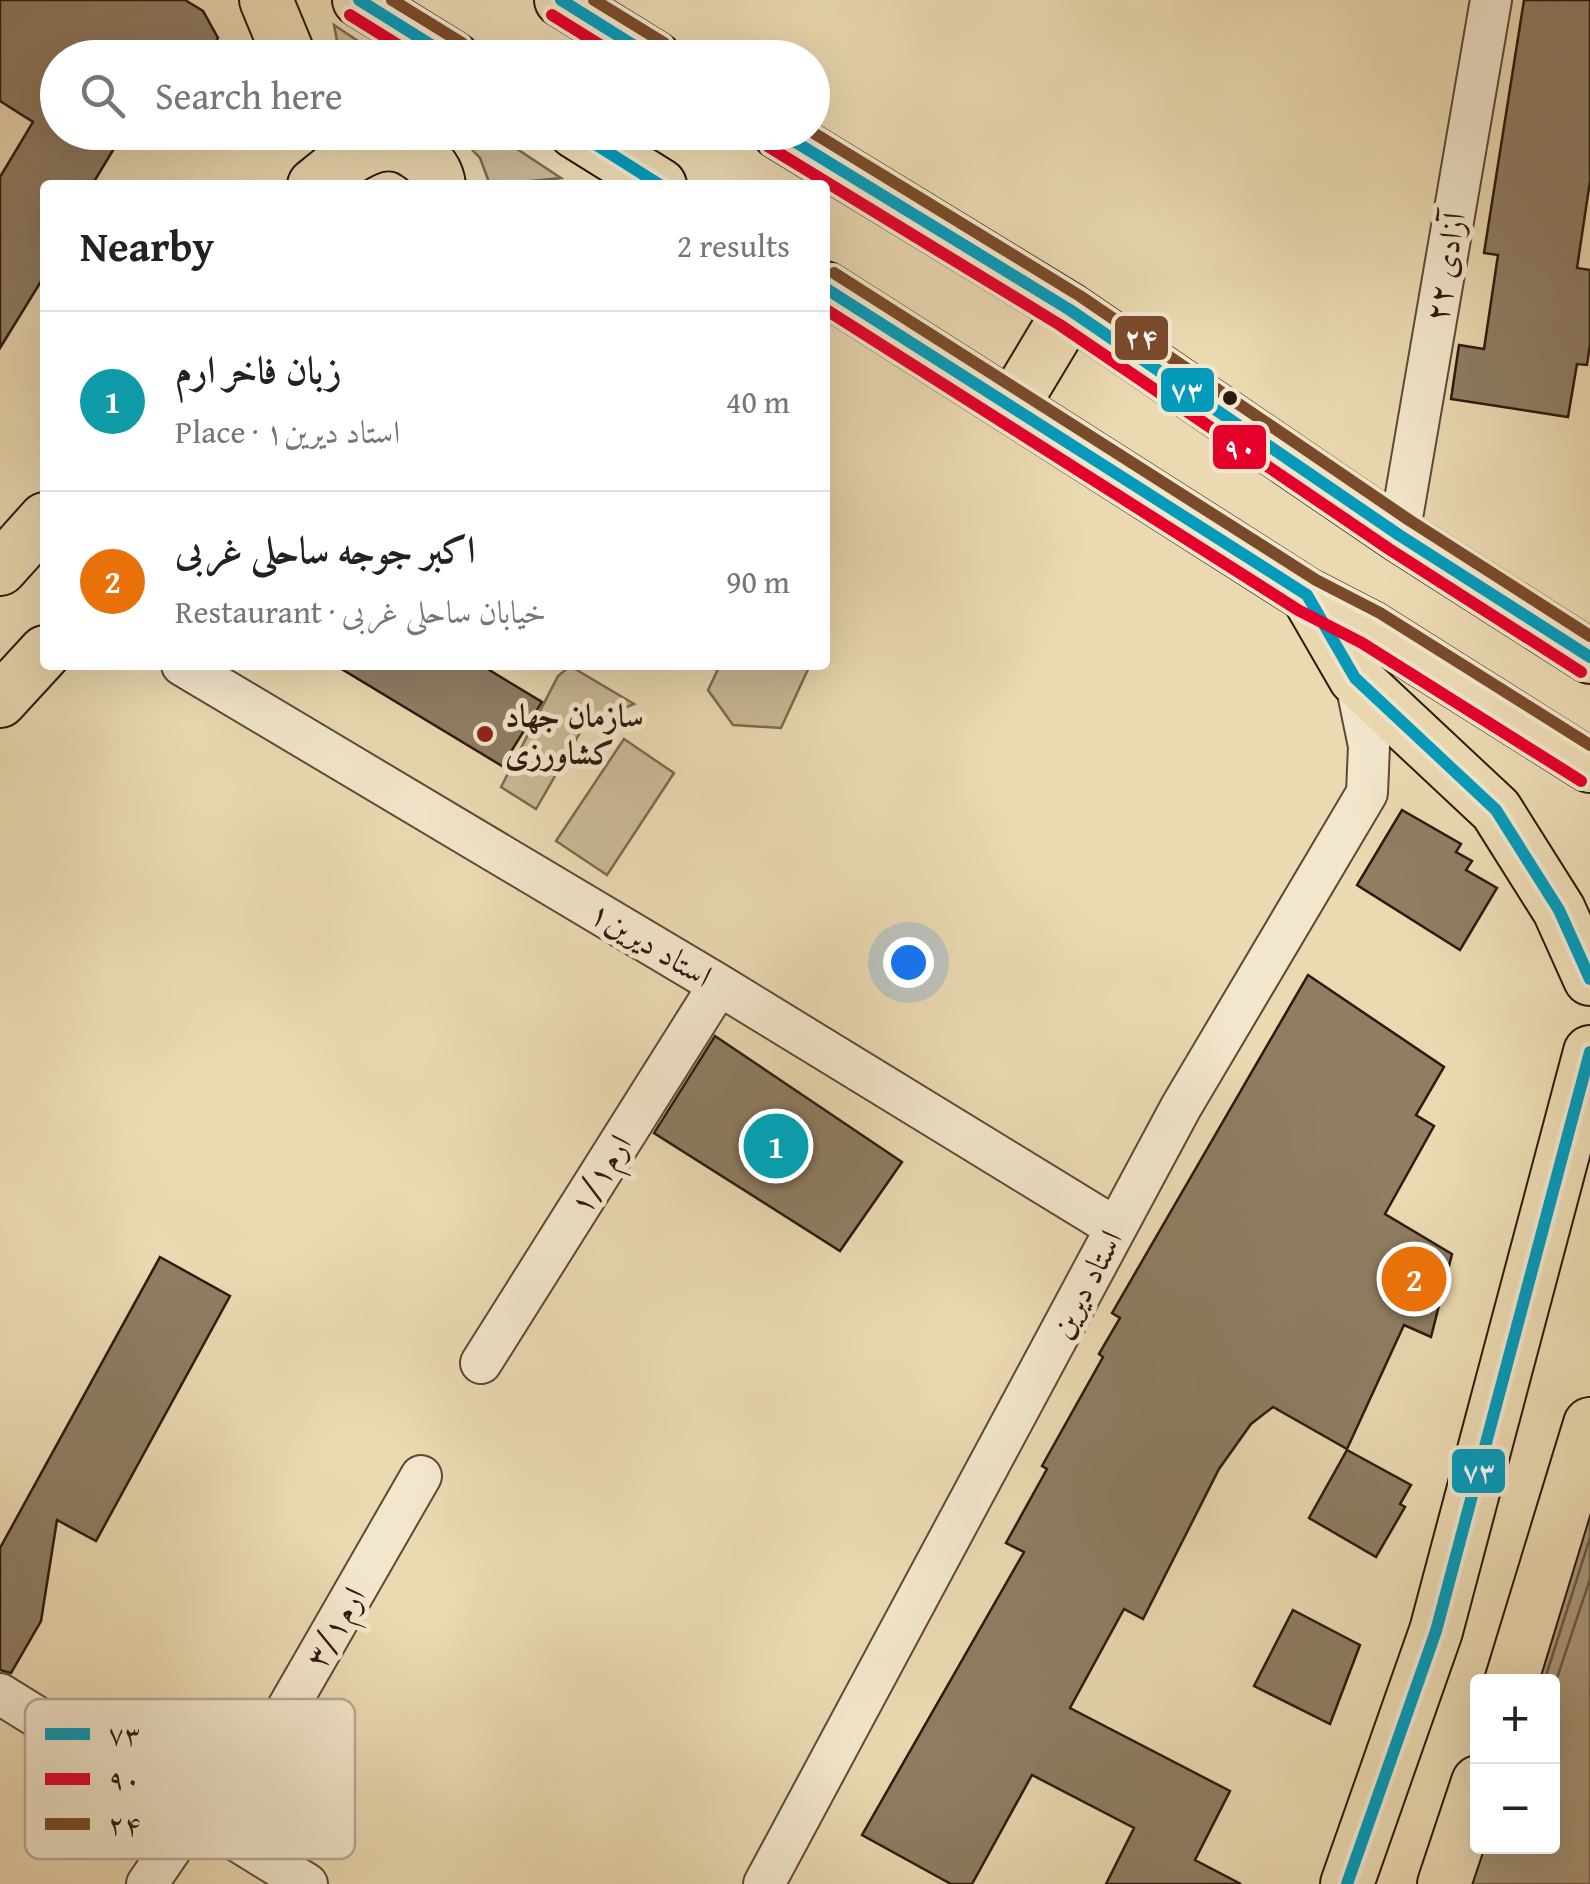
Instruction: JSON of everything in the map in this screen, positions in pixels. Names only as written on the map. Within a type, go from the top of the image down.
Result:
[{"type":"main road","points":[[266,0],[283,40]]},
{"type":"main road","points":[[359,0],[424,40]]},
{"type":"main road","points":[[561,0],[626,40]]},
{"type":"main road","points":[[308,150],[311,180]]},
{"type":"main road","points":[[319,180],[363,150]]},
{"type":"main road","points":[[412,150],[425,159],[438,180]]},
{"type":"main road","points":[[603,150],[652,180]]},
{"type":"main road","points":[[808,150],[1070,310],[1398,534],[1590,657]]},
{"type":"main road","points":[[830,291],[1307,595],[1370,628],[1590,766]]},
{"type":"main road","points":[[1013,405],[1070,310]]},
{"type":"main road","points":[[0,568],[40,525]]},
{"type":"main road","points":[[1307,595],[1355,678],[1496,810],[1558,910],[1590,979]]},
{"type":"main road","points":[[0,701],[40,657]]},
{"type":"main road","points":[[1348,1884],[1436,1631],[1590,1052]]},
{"type":"main road","points":[[1513,1674],[1590,1424]]},
{"type":"main road","points":[[1444,1884],[1470,1806]]},
{"type":"street","name":"آزادی ۲۲","points":[[1398,534],[1491,0]]},
{"type":"street","name":"استاد دیرین۱","points":[[190,670],[719,985],[1116,1228]]},
{"type":"street","name":"استاد دیرین","points":[[764,1884],[1181,1107],[1366,793],[1369,746],[1355,678]]},
{"type":"street","name":"۱/۱ارم","points":[[480,1363],[719,985]]},
{"type":"street","name":"۳/۱ارم","points":[[283,1699],[422,1476]]},
{"type":"street","points":[[0,1694],[25,1709]]},
{"type":"street","name":"۳/۱ارم","points":[[147,1884],[171,1859]]},
{"type":"street","points":[[267,1859],[307,1884]]},
{"type":"shaded area","points":[[334,25],[356,40],[337,40]]},
{"type":"shaded area","points":[[472,150],[519,150],[561,178],[488,180],[480,158]]},
{"type":"shaded area","points":[[565,670],[577,670],[634,704],[585,724],[536,809],[501,787],[558,676]]},
{"type":"shaded area","points":[[718,670],[808,670],[781,728],[733,725],[708,690]]},
{"type":"shaded area","points":[[624,739],[674,773],[607,875],[556,841]]},
{"type":"water","points":[[1590,1505],[1590,1884],[1469,1884],[1479,1854],[1560,1854],[1560,1674],[1536,1674]]},
{"type":"building","points":[[0,0],[185,0],[203,11],[218,38],[40,40],[40,150],[113,150],[95,180],[40,180],[40,283],[0,348],[0,177],[33,122],[0,101]]},
{"type":"building","points":[[1524,0],[1590,0],[1590,181],[1577,268],[1590,270],[1590,344],[1587,365],[1577,364],[1568,417],[1451,399],[1459,345],[1484,349],[1498,255],[1484,253]]},
{"type":"building","name":"سازمان جهاد کشاورزی","points":[[343,670],[489,670],[542,702],[502,766]]},
{"type":"building","points":[[1402,810],[1461,844],[1456,852],[1472,861],[1466,870],[1497,888],[1460,950],[1357,885]]},
{"type":"building","points":[[1308,975],[1444,1067],[1416,1115],[1434,1126],[1385,1214],[1452,1254],[1431,1337],[1404,1325],[1347,1449],[1273,1407],[1251,1424],[1219,1469],[1143,1619],[1124,1609],[1070,1708],[1230,1791],[1195,1860],[1241,1884],[1106,1884],[1134,1828],[1032,1775],[972,1884],[951,1884],[862,1835],[1024,1552],[1006,1543],[1047,1469],[1042,1466],[1103,1357],[1099,1354],[1120,1318],[1112,1313]]},
{"type":"building","points":[[715,1036],[902,1162],[840,1251],[654,1133]]},
{"type":"building","points":[[160,1257],[230,1296],[96,1541],[57,1520],[41,1621],[11,1673],[0,1670],[0,1548]]},
{"type":"building","points":[[1347,1450],[1411,1485],[1400,1504],[1405,1507],[1376,1557],[1309,1518]]},
{"type":"building","points":[[1293,1610],[1360,1645],[1330,1724],[1254,1686]]},
{"type":"transit line","name":"۷۳","points":[[359,0],[423,40]]},
{"type":"transit line","name":"۲۴","points":[[392,0],[457,40]]},
{"type":"transit line","name":"۷۳","points":[[561,0],[625,40]]},
{"type":"transit line","name":"۲۴","points":[[594,0],[659,40]]},
{"type":"transit line","name":"۹۰","points":[[350,15],[390,40]]},
{"type":"transit line","name":"۹۰","points":[[552,15],[592,40]]},
{"type":"transit line","name":"۲۴","points":[[830,143],[1080,296],[1409,520],[1590,636]]},
{"type":"transit line","name":"۷۳","points":[[605,150],[652,180]]},
{"type":"transit line","name":"۹۰","points":[[774,150],[823,180]]},
{"type":"transit line","name":"۷۳","points":[[808,150],[1070,310],[1399,535],[1590,657]]},
{"type":"transit line","name":"۹۰","points":[[830,184],[1060,325],[1389,549],[1581,672]]},
{"type":"transit line","name":"۲۴","points":[[834,273],[1316,580],[1380,613],[1590,745]]},
{"type":"transit line","name":"۷۳","points":[[830,291],[1307,595],[1355,678],[1496,810],[1559,910],[1590,979]]},
{"type":"transit line","name":"۹۰","points":[[830,312],[1298,610],[1362,643],[1581,781]]},
{"type":"transit line","name":"۷۳","points":[[1347,1884],[1436,1631],[1590,1052]]},
{"type":"place","name":"سازمان جهاد کشاورزی","points":[[485,734]]},
{"type":"place","name":"زبان فاخر ارم","points":[[776,1146]]},
{"type":"place","name":"اکبر جوجه ساحلی غربی","points":[[1414,1279]]}]
